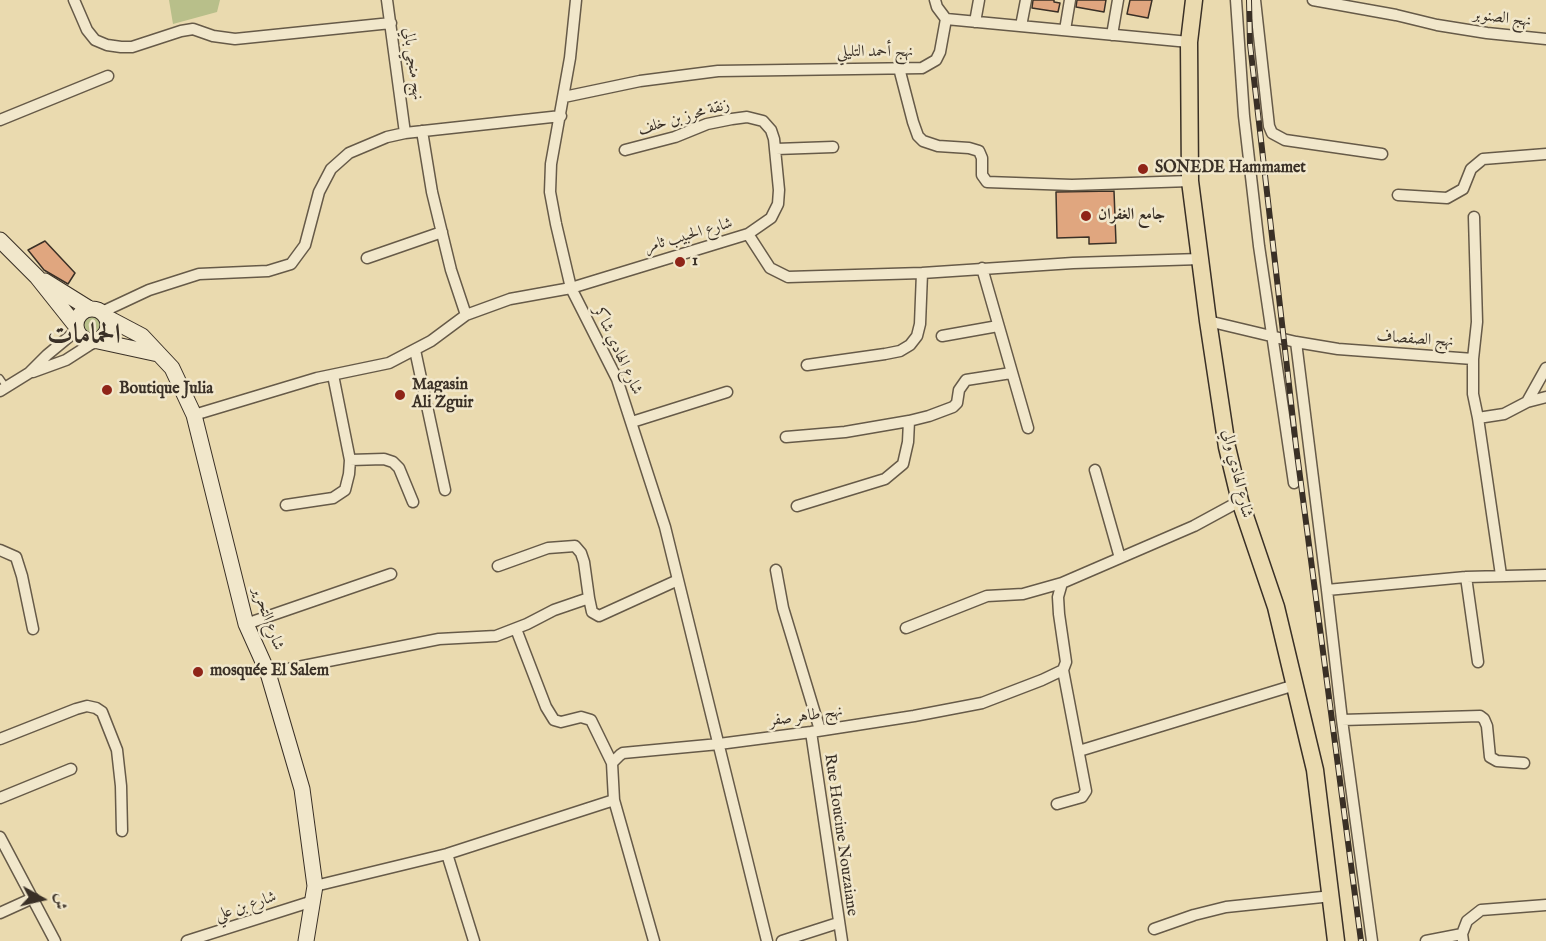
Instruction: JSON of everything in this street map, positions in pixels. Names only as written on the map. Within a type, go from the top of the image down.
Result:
[{"type":"main road","name":"شارع الهادي والي","points":[[1194,0],[1189,42],[1190,181],[1227,447],[1240,501],[1276,607],[1315,770],[1336,941]]},
{"type":"street","points":[[74,0],[87,30],[95,40],[121,47],[132,47],[193,29],[213,36],[235,39],[391,23]]},
{"type":"street","name":"نهج منجي بالي","points":[[387,0],[405,133]]},
{"type":"street","name":"شارع الهادي شاكر","points":[[576,0],[570,58],[551,164],[550,192],[571,288],[617,379],[665,527],[767,941]]},
{"type":"street","points":[[935,0],[946,19],[1189,42]]},
{"type":"street","points":[[975,22],[979,0]]},
{"type":"street","points":[[1021,26],[1026,0]]},
{"type":"street","points":[[1065,30],[1070,0]]},
{"type":"street","points":[[1112,35],[1118,0]]},
{"type":"street","points":[[1236,0],[1244,116],[1259,246],[1294,483]]},
{"type":"street","points":[[1255,0],[1269,126],[1272,133],[1285,140],[1382,154]]},
{"type":"street","name":"نهج الصنوبر","points":[[1313,0],[1437,25],[1546,39]]},
{"type":"street","name":"نهج أحمد التليلي","points":[[564,97],[640,81],[718,71],[922,68],[936,60],[940,52],[946,19]]},
{"type":"street","points":[[899,68],[918,136],[929,144],[979,151],[982,158],[982,175],[987,182],[1072,185],[1190,181]]},
{"type":"street","points":[[0,120],[108,76]]},
{"type":"street","points":[[30,373],[76,328],[79,315],[100,313],[148,290],[199,274],[268,271],[291,264],[305,245],[319,192],[331,169],[349,153],[387,137],[405,133],[561,116]]},
{"type":"street","name":"زنقة محرز بن خلف","points":[[625,150],[675,137],[707,124],[747,117],[756,118],[768,124],[776,149],[778,204],[771,218],[748,234]]},
{"type":"street","points":[[422,131],[432,192],[466,315]]},
{"type":"street","points":[[776,149],[833,147]]},
{"type":"street","points":[[1398,195],[1447,198],[1463,189],[1471,169],[1483,159],[1546,154]]},
{"type":"street","points":[[1473,359],[1477,322],[1474,217]]},
{"type":"street","points":[[367,258],[442,232]]},
{"type":"street","name":"شارع الحبيب ثامر","points":[[194,415],[333,375],[389,363],[416,350],[466,315],[510,299],[571,288],[748,234],[770,268],[788,277],[922,273],[1073,262],[1200,259]]},
{"type":"street","points":[[0,240],[37,277],[83,340],[158,354]]},
{"type":"street","points":[[982,268],[1028,428]]},
{"type":"street","points":[[807,364],[885,354],[900,351],[910,345],[917,336],[920,324],[922,273]]},
{"type":"street","name":"شارع التحرير","points":[[37,277],[142,336],[172,368],[194,415],[246,624],[268,674],[302,789],[311,846],[314,893],[306,941]]},
{"type":"street","points":[[3,389],[30,373],[66,360],[96,342],[106,334],[108,328],[100,313]]},
{"type":"street","name":"نهج الصفصاف","points":[[1208,321],[1296,342],[1338,349],[1473,359],[1473,394],[1501,575]]},
{"type":"street","points":[[942,336],[998,326]]},
{"type":"street","points":[[1296,342],[1342,720],[1372,941]]},
{"type":"street","points":[[416,350],[445,490]]},
{"type":"street","points":[[1527,402],[1546,368]]},
{"type":"street","points":[[786,436],[845,432],[929,416],[957,403],[960,390],[966,380],[1011,373]]},
{"type":"street","points":[[286,505],[333,498],[345,490],[350,474],[350,460],[333,375]]},
{"type":"street","points":[[632,422],[727,392]]},
{"type":"street","points":[[1478,418],[1504,414],[1527,402],[1546,397]]},
{"type":"street","points":[[797,506],[885,479],[894,474],[903,464],[908,442],[909,421]]},
{"type":"street","points":[[350,460],[384,459],[393,462],[399,468],[413,502]]},
{"type":"street","points":[[1095,470],[1120,558]]},
{"type":"street","points":[[906,628],[987,596],[1023,594],[1062,583],[1194,526],[1240,501]]},
{"type":"street","points":[[498,566],[548,548],[575,546],[584,562],[592,612],[599,616],[678,580]]},
{"type":"street","points":[[0,550],[16,557],[33,629]]},
{"type":"street","name":"Rue Houcine Nouzaiane","points":[[776,570],[783,608],[815,731],[842,941]]},
{"type":"street","points":[[246,624],[391,574]]},
{"type":"street","points":[[1326,590],[1466,577],[1546,575]]},
{"type":"street","points":[[1466,577],[1478,662]]},
{"type":"street","points":[[1057,804],[1079,798],[1084,794],[1086,786],[1063,670],[1066,662],[1058,597],[1062,583]]},
{"type":"street","points":[[268,674],[426,641],[458,637],[493,637],[516,629],[554,610],[589,598]]},
{"type":"street","points":[[516,629],[546,707],[554,720],[561,722],[581,717],[591,720],[612,763],[614,800],[654,941]]},
{"type":"street","name":"نهج طاهر صفر","points":[[612,763],[623,753],[719,744],[815,731],[982,703],[1063,670]]},
{"type":"street","points":[[1079,751],[1295,685]]},
{"type":"street","points":[[0,739],[87,706],[102,712],[117,750],[122,786],[122,831]]},
{"type":"street","points":[[1342,720],[1480,716],[1484,719],[1486,726],[1491,757],[1501,762],[1524,763]]},
{"type":"street","points":[[0,798],[71,769]]},
{"type":"street","points":[[314,893],[447,854],[614,800]]},
{"type":"street","points":[[0,837],[54,941]]},
{"type":"street","points":[[447,854],[474,941]]},
{"type":"street","name":"شارع بن علي","points":[[187,941],[314,893]]},
{"type":"street","points":[[1154,929],[1226,907],[1332,896]]},
{"type":"street","points":[[0,912],[33,898]]},
{"type":"street","points":[[1426,941],[1462,938],[1467,921],[1481,910],[1546,905]]},
{"type":"street","points":[[782,941],[838,923]]},
{"type":"lane","points":[[0,378],[3,389]]},
{"type":"green space","points":[[169,0],[220,0],[217,12],[173,24]]},
{"type":"green space","points":[[92,315],[99,318],[102,325],[99,332],[92,335],[85,332],[82,325],[85,318]]},
{"type":"building","points":[[1033,0],[1054,0],[1060,3],[1058,12],[1032,8]]},
{"type":"building","points":[[1077,0],[1106,0],[1104,12],[1076,7]]},
{"type":"building","points":[[1130,0],[1152,0],[1148,18],[1127,14]]},
{"type":"building","points":[[1114,191],[1116,243],[1089,244],[1089,237],[1057,238],[1056,192]]},
{"type":"building","points":[[45,241],[75,273],[68,284],[44,270],[28,250]]},
{"type":"railway","points":[[1249,0],[1250,44],[1296,446],[1361,941]]},
{"type":"place","name":"SONEDE Hammamet","points":[[1143,169]]},
{"type":"place","name":"جامع الغفران","points":[[1086,216]]},
{"type":"place","name":"1","points":[[680,262]]},
{"type":"place","name":"Boutique Julia","points":[[107,390]]},
{"type":"place","name":"Magasin Ali Zguir","points":[[400,395]]},
{"type":"place","name":"mosquée El Salem","points":[[198,672]]},
{"type":"district","name":"الحمامات","points":[[84,337]]}]
